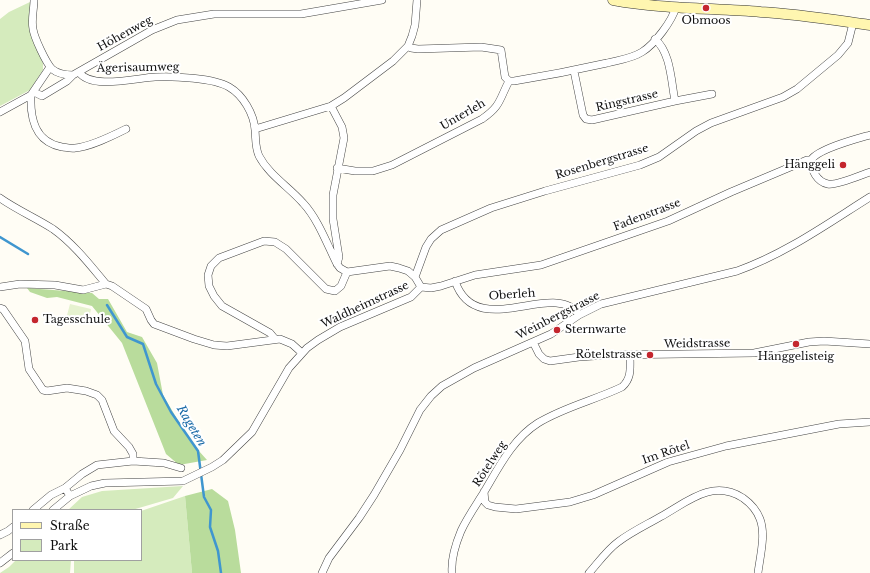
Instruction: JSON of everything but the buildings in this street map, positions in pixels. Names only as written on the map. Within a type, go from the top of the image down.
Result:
[{"type":"main road","points":[[613,0],[650,5],[764,12],[870,25]]},
{"type":"street","points":[[34,0],[33,28],[38,43],[50,67],[65,75],[76,74]]},
{"type":"street","name":"Höhenweg","points":[[76,74],[152,30],[177,20],[214,14],[301,14],[382,0]]},
{"type":"street","points":[[255,129],[331,106],[393,61],[408,46],[415,24],[417,0]]},
{"type":"street","points":[[408,46],[418,49],[481,47],[501,50],[505,77],[509,81],[514,81],[632,57],[642,52],[655,39],[674,15],[676,7]]},
{"type":"street","name":"Rosenbergstrasse","points":[[415,276],[426,247],[431,239],[441,230],[491,208],[545,191],[640,165],[659,157],[710,123],[783,97],[797,89],[838,55],[848,44],[853,23]]},
{"type":"street","name":"Ringstrasse","points":[[655,39],[666,52],[675,101]]},
{"type":"street","points":[[50,67],[33,94],[30,110],[32,121],[40,135],[55,145],[74,149],[100,141],[126,129]]},
{"type":"street","name":"Ringstrasse","points":[[574,70],[583,115],[586,119],[592,120],[712,94]]},
{"type":"street","points":[[0,112],[33,94],[42,96],[76,74]]},
{"type":"street","name":"Ägerisaumweg","points":[[76,74],[87,79],[102,82],[154,77],[171,77],[220,83],[230,87],[242,99],[248,108],[255,129],[255,145],[260,157],[272,173],[303,203],[315,220],[337,264],[340,268],[347,272]]},
{"type":"street","name":"Unterleh","points":[[337,168],[355,171],[373,171],[392,165],[439,142],[482,119],[493,111],[500,102],[509,81]]},
{"type":"street","points":[[331,106],[342,127],[344,138],[333,195],[333,213],[339,257],[337,264]]},
{"type":"street","name":"Fadenstrasse","points":[[421,287],[431,288],[475,275],[541,265],[668,221],[731,192],[807,160],[811,160],[814,156],[840,144],[870,135]]},
{"type":"street","points":[[811,160],[811,166],[815,174],[819,179],[828,184],[840,182],[870,172]]},
{"type":"street","name":"Weinbergstrasse","points":[[322,573],[329,558],[374,495],[400,450],[420,410],[431,396],[442,386],[457,377],[551,334],[579,315],[602,304],[729,273],[755,264],[785,250],[870,197]]},
{"type":"street","points":[[0,198],[13,207],[38,219],[54,230],[77,250],[106,284],[112,286],[146,310],[154,324],[214,345],[227,346],[280,339],[292,344],[302,353]]},
{"type":"street","points":[[275,339],[270,333],[222,306],[214,296],[209,286],[208,275],[211,266],[219,258],[264,241],[275,242],[286,249],[326,289],[335,291],[341,286],[347,272],[390,266],[415,276],[421,287]]},
{"type":"street","name":"Oberleh","points":[[455,281],[460,293],[465,299],[481,308],[494,309],[557,303],[572,308],[579,315]]},
{"type":"street","points":[[0,287],[20,284],[34,284],[55,285],[83,290],[106,284]]},
{"type":"street","name":"Waldheimstrasse","points":[[54,509],[70,496],[85,488],[105,483],[183,481],[203,472],[223,460],[252,432],[289,368],[302,353],[318,340],[336,329],[411,297],[421,287]]},
{"type":"street","points":[[0,308],[3,309],[25,341],[30,369],[43,390],[47,391],[67,388],[86,391],[97,395],[102,400],[114,431],[129,447],[133,454],[133,462]]},
{"type":"street","name":"Weidstrasse","points":[[533,342],[539,354],[550,361],[610,355],[630,356],[754,353],[808,342],[870,344]]},
{"type":"street","name":"Rötelweg","points":[[452,573],[456,547],[461,531],[510,450],[536,424],[551,415],[622,387],[627,383],[630,376],[630,356]]},
{"type":"street","name":"Im Rötel","points":[[484,492],[485,502],[488,505],[501,508],[516,509],[570,502],[593,495],[668,462],[726,446],[839,424],[870,422]]},
{"type":"street","points":[[34,509],[51,495],[65,488],[97,464],[133,462],[164,463],[181,468]]},
{"type":"street","points":[[65,488],[70,496]]},
{"type":"street","points":[[589,573],[617,543],[638,528],[660,517],[696,495],[712,491],[728,492],[739,496],[747,501],[760,518],[762,530],[758,573]]},
{"type":"street","points":[[0,535],[12,528]]},
{"type":"street","points":[[0,563],[12,554]]},
{"type":"green space","points":[[30,2],[31,35],[43,63],[43,70],[30,90],[0,106],[0,19],[9,12]]},
{"type":"green space","points":[[27,288],[92,293],[99,299],[108,299],[127,332],[142,337],[157,363],[163,395],[190,441],[207,460],[179,465],[166,454],[122,343],[92,306],[57,297],[47,298],[30,292]]},
{"type":"green space","points":[[70,304],[91,309],[88,324],[66,319]]},
{"type":"green space","points":[[183,486],[173,498],[135,509],[69,509],[82,497],[102,491]]},
{"type":"green space","points":[[212,489],[228,501],[235,530],[241,573],[192,573],[185,496]]},
{"type":"green space","points":[[185,496],[192,573],[74,573],[74,561],[142,561],[142,511]]},
{"type":"green space","points":[[15,561],[71,561],[70,573],[0,573]]},
{"type":"waterway","name":"Rageten","points":[[0,237],[28,254]]},
{"type":"waterway","name":"Rageten","points":[[107,305],[127,337],[143,344],[156,384],[171,412],[198,451],[204,497],[211,510],[210,527],[218,551],[221,573]]},
{"type":"place","name":"Obmoos","points":[[706,8]]},
{"type":"place","name":"Hänggeli","points":[[843,165]]},
{"type":"place","name":"Tagesschule","points":[[35,320]]},
{"type":"place","name":"Sternwarte","points":[[557,330]]},
{"type":"place","name":"Hänggelisteig","points":[[796,344]]},
{"type":"place","name":"Rötelstrasse","points":[[650,355]]}]
